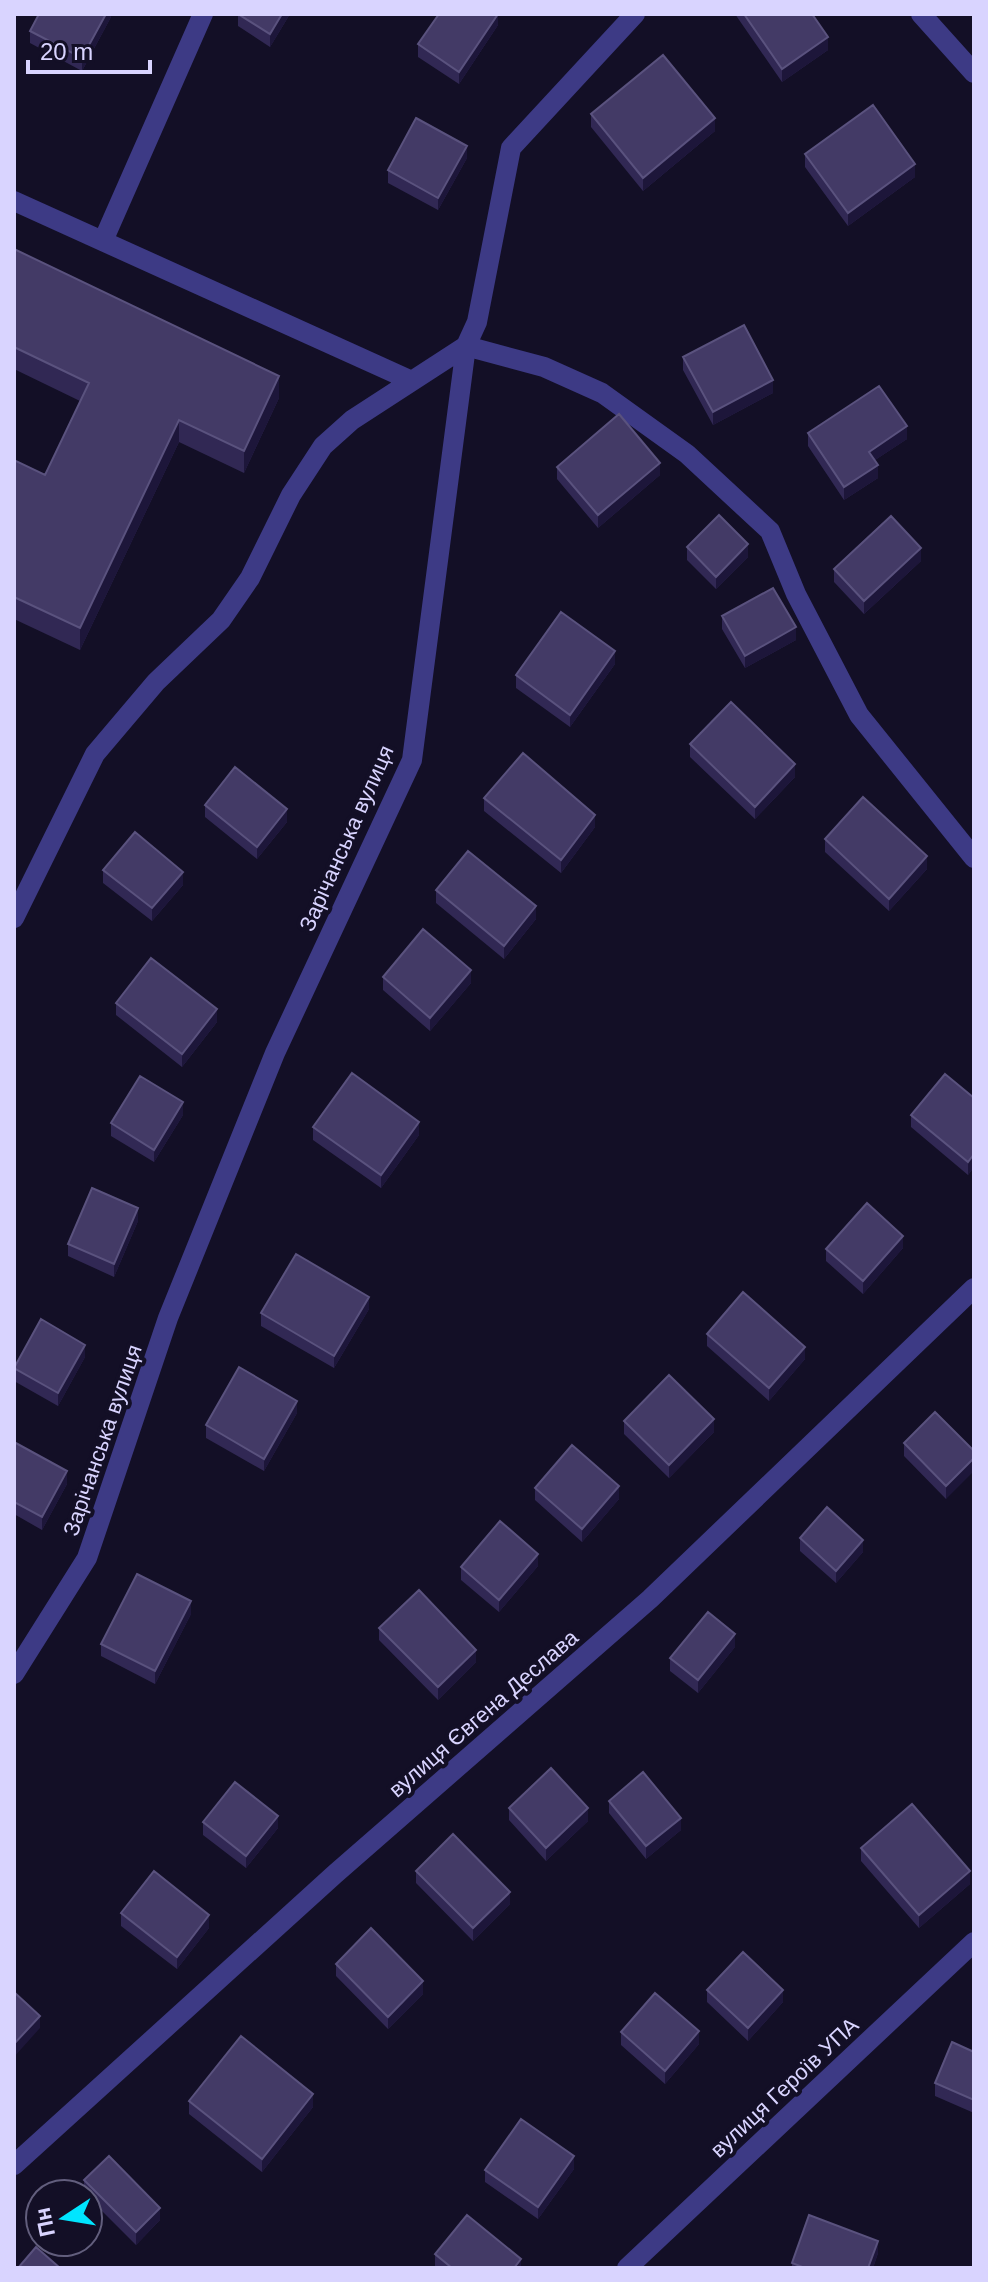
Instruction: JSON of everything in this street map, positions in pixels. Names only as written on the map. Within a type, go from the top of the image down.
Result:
[{"type":"street","points":[[103,241],[203,14]]},
{"type":"street","name":"Зарічанська вулиця","points":[[14,1674],[87,1558],[168,1318],[251,1112],[412,760],[466,346],[477,322],[511,148],[635,14]]},
{"type":"street","points":[[921,14],[974,73]]},
{"type":"street","points":[[14,201],[412,381]]},
{"type":"street","points":[[14,918],[95,754],[156,682],[221,620],[250,578],[291,495],[323,446],[352,420],[466,346],[544,367],[602,393],[687,454],[770,531],[796,594],[859,715],[974,858]]},
{"type":"street","name":"вулиця Євгена Деслава","points":[[14,2165],[335,1874],[650,1599],[974,1288]]},
{"type":"street","name":"вулиця Героїв УПА","points":[[627,2268],[974,1942]]},
{"type":"street","points":[[14,2138],[32,2149]]},
{"type":"building","points":[[39,14],[106,14],[82,58],[30,31]]},
{"type":"building","points":[[238,14],[282,14],[270,34]]},
{"type":"building","points":[[439,14],[498,14],[459,72],[418,44]]},
{"type":"building","points":[[744,14],[812,14],[828,37],[782,69]]},
{"type":"building","points":[[663,55],[715,118],[643,178],[591,114]]},
{"type":"building","points":[[873,105],[915,164],[848,213],[805,154]]},
{"type":"building","points":[[416,118],[467,146],[438,198],[388,170]]},
{"type":"building","points":[[14,249],[279,376],[244,451],[179,420],[80,628],[14,597],[14,460],[45,475],[89,383],[14,347]]},
{"type":"building","points":[[744,325],[773,380],[713,412],[683,357]]},
{"type":"building","points":[[879,386],[907,426],[869,452],[878,465],[844,487],[808,433]]},
{"type":"building","points":[[619,414],[660,463],[598,515],[557,467]]},
{"type":"building","points":[[719,515],[748,544],[716,577],[687,547]]},
{"type":"building","points":[[891,516],[921,548],[864,601],[834,569]]},
{"type":"building","points":[[773,588],[796,627],[745,656],[722,616]]},
{"type":"building","points":[[561,612],[615,651],[570,715],[516,675]]},
{"type":"building","points":[[731,702],[795,764],[755,807],[690,744]]},
{"type":"building","points":[[523,753],[595,815],[561,860],[484,798]]},
{"type":"building","points":[[235,767],[287,809],[257,847],[205,805]]},
{"type":"building","points":[[863,797],[927,856],[889,899],[825,839]]},
{"type":"building","points":[[135,832],[183,872],[152,908],[103,870]]},
{"type":"building","points":[[468,851],[536,906],[504,946],[436,890]]},
{"type":"building","points":[[423,929],[471,970],[430,1018],[383,977]]},
{"type":"building","points":[[151,958],[217,1009],[182,1054],[116,1003]]},
{"type":"building","points":[[352,1073],[419,1122],[381,1175],[313,1127]]},
{"type":"building","points":[[945,1074],[974,1098],[974,1154],[968,1162],[911,1115]]},
{"type":"building","points":[[140,1076],[183,1102],[154,1150],[111,1123]]},
{"type":"building","points":[[92,1188],[138,1208],[114,1264],[68,1244]]},
{"type":"building","points":[[867,1203],[903,1236],[863,1281],[826,1249]]},
{"type":"building","points":[[296,1254],[369,1297],[334,1356],[261,1313]]},
{"type":"building","points":[[743,1292],[805,1347],[769,1388],[707,1334]]},
{"type":"building","points":[[41,1319],[85,1345],[58,1393],[14,1368]]},
{"type":"building","points":[[239,1367],[297,1401],[264,1459],[206,1425]]},
{"type":"building","points":[[669,1375],[714,1419],[669,1465],[624,1421]]},
{"type":"building","points":[[935,1412],[974,1451],[974,1458],[946,1486],[904,1443]]},
{"type":"building","points":[[14,1442],[67,1471],[42,1517],[14,1502]]},
{"type":"building","points":[[572,1445],[619,1486],[582,1529],[535,1488]]},
{"type":"building","points":[[827,1507],[863,1540],[836,1571],[800,1538]]},
{"type":"building","points":[[500,1521],[538,1554],[499,1600],[461,1567]]},
{"type":"building","points":[[137,1574],[191,1601],[155,1671],[101,1644]]},
{"type":"building","points":[[419,1590],[476,1650],[438,1687],[379,1628]]},
{"type":"building","points":[[708,1612],[735,1634],[698,1680],[670,1658]]},
{"type":"building","points":[[551,1768],[588,1808],[546,1848],[509,1808]]},
{"type":"building","points":[[643,1772],[681,1818],[646,1846],[609,1801]]},
{"type":"building","points":[[235,1782],[278,1816],[246,1856],[203,1822]]},
{"type":"building","points":[[912,1804],[970,1871],[919,1915],[861,1848]]},
{"type":"building","points":[[453,1834],[510,1892],[473,1928],[416,1871]]},
{"type":"building","points":[[154,1871],[209,1915],[177,1957],[121,1913]]},
{"type":"building","points":[[371,1928],[423,1981],[388,2017],[336,1964]]},
{"type":"building","points":[[743,1952],[783,1990],[748,2028],[707,1990]]},
{"type":"building","points":[[14,1992],[40,2016],[14,2044]]},
{"type":"building","points":[[655,1993],[699,2031],[665,2071],[621,2032]]},
{"type":"building","points":[[241,2036],[313,2094],[262,2159],[189,2101]]},
{"type":"building","points":[[952,2042],[974,2052],[974,2100],[935,2083]]},
{"type":"building","points":[[521,2119],[574,2156],[538,2207],[485,2170]]},
{"type":"building","points":[[109,2156],[160,2208],[136,2232],[104,2200],[104,2178],[86,2178]]},
{"type":"building","points":[[467,2215],[521,2259],[514,2268],[452,2268],[435,2254]]},
{"type":"building","points":[[809,2215],[878,2241],[868,2268],[805,2268],[792,2263]]},
{"type":"building","points":[[27,2258],[49,2258],[60,2268],[18,2268]]}]
